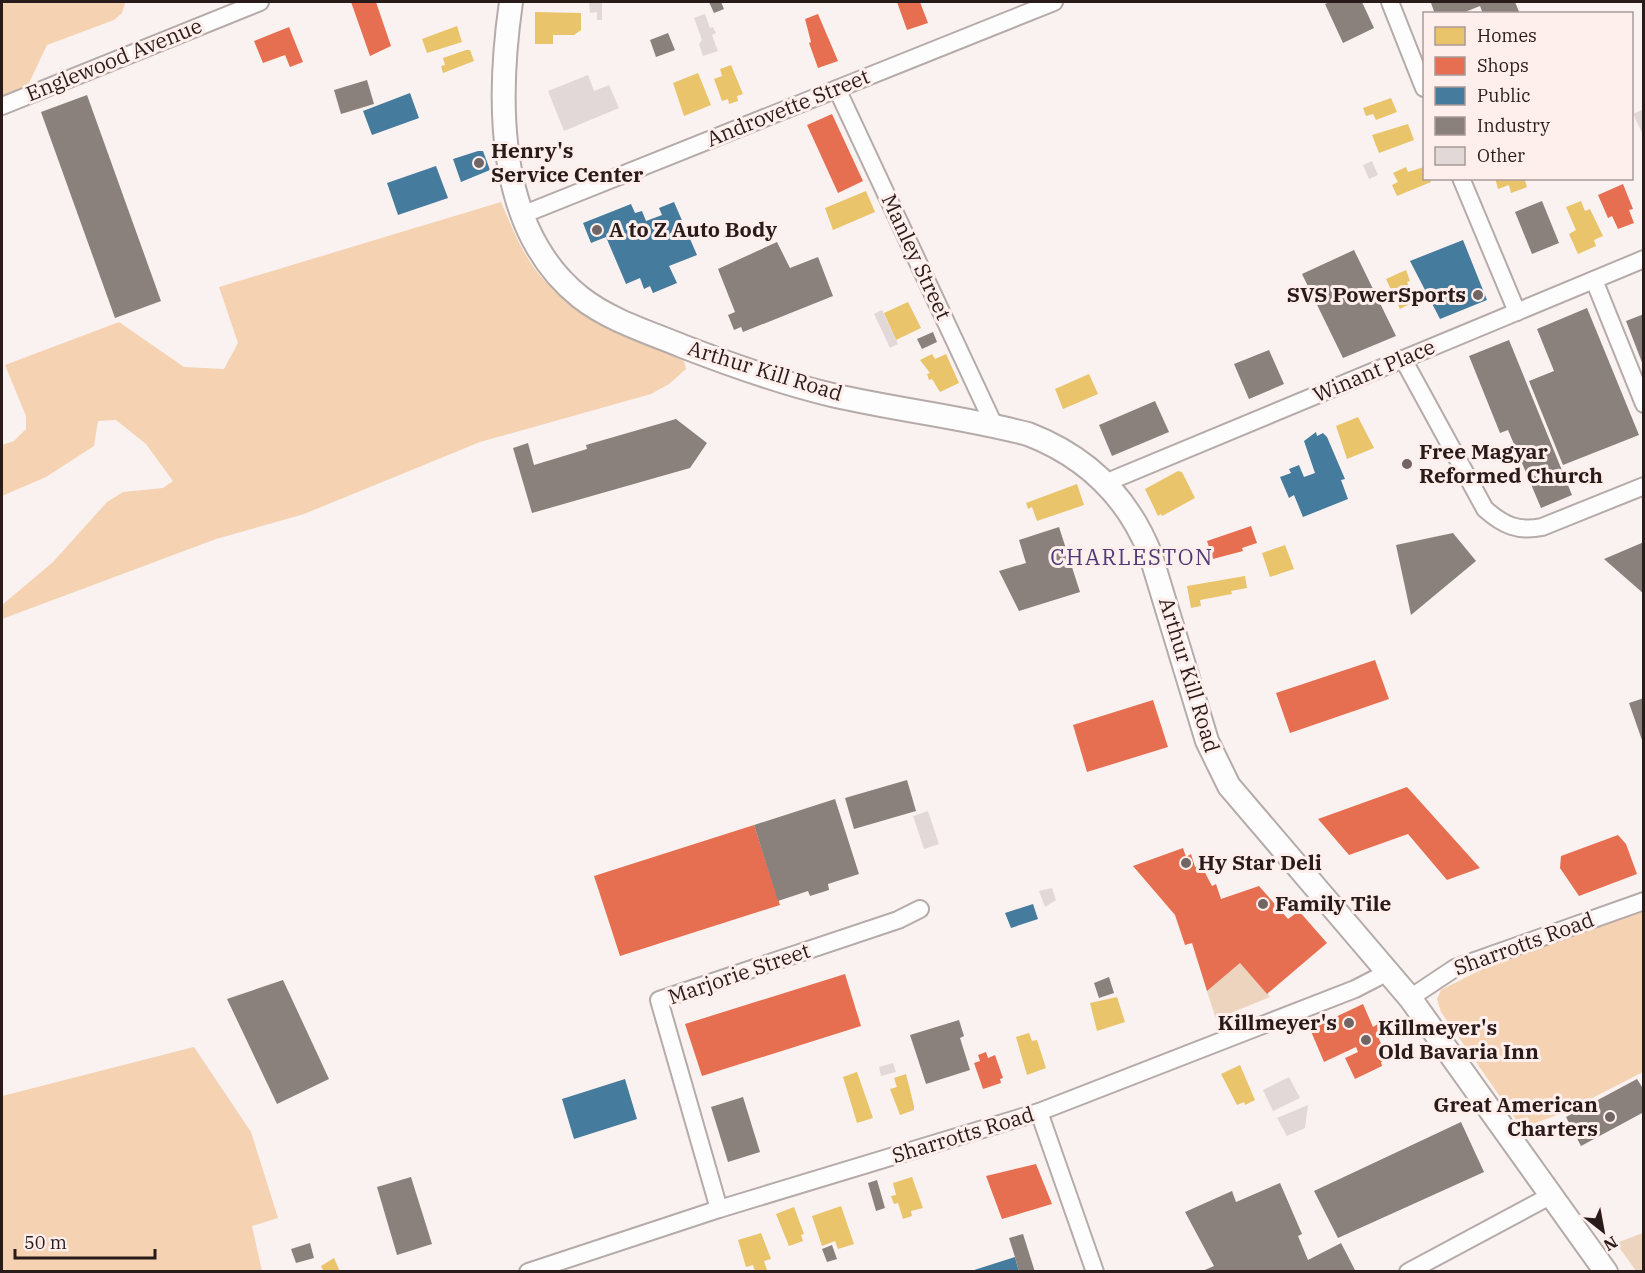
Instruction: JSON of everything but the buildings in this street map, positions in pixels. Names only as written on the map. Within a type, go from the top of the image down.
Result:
[{"type":"street","name":"Englewood Avenue","points":[[2,106],[260,2]]},
{"type":"street","name":"Arthur Kill Road","points":[[511,2],[504,112],[510,163],[522,215],[541,254],[558,276],[580,297],[623,322],[722,362],[796,386],[994,425],[1056,445],[1084,463],[1106,483],[1141,530],[1207,741],[1220,770],[1239,798],[1410,998],[1606,1272]]},
{"type":"street","name":"Androvette Street","points":[[522,215],[1054,2]]},
{"type":"street","points":[[1390,2],[1423,83]]},
{"type":"street","name":"Manley Street","points":[[837,89],[994,425]]},
{"type":"street","points":[[1462,180],[1516,312]]},
{"type":"street","name":"Winant Place","points":[[1106,483],[1644,259]]},
{"type":"street","points":[[1594,280],[1644,404]]},
{"type":"street","points":[[1403,359],[1485,509],[1497,520],[1513,528],[1527,530],[1542,527],[1644,486]]},
{"type":"street","name":"Sharrotts Road","points":[[1410,998],[1455,968],[1644,901]]},
{"type":"street","name":"Marjorie Street","points":[[719,1209],[659,1000],[898,921],[920,909]]},
{"type":"street","name":"Sharrotts Road","points":[[528,1272],[719,1209],[1039,1112],[1355,989],[1388,972]]},
{"type":"street","points":[[1039,1112],[1095,1272]]},
{"type":"street","points":[[1408,1272],[1550,1196]]},
{"type":"shaded area","points":[[2,2],[125,3],[122,13],[114,20],[47,45],[28,85],[2,96]]},
{"type":"shaded area","points":[[501,202],[526,255],[547,283],[595,318],[684,361],[686,369],[669,384],[651,394],[480,442],[304,514],[216,539],[2,619],[2,605],[53,562],[107,502],[123,492],[163,488],[173,481],[146,444],[116,420],[98,421],[94,446],[46,477],[2,496],[2,445],[14,441],[26,429],[26,416],[5,365],[119,322],[184,367],[224,369],[238,343],[219,287]]},
{"type":"shaded area","points":[[1643,909],[1643,1072],[1565,1112],[1522,1128],[1441,1012],[1437,999],[1441,990],[1498,961]]},
{"type":"shaded area","points":[[1240,963],[1270,997],[1216,1019],[1207,991]]},
{"type":"shaded area","points":[[194,1047],[251,1132],[278,1218],[252,1226],[262,1271],[2,1271],[2,1096]]},
{"type":"shaded area","points":[[1643,1233],[1643,1271],[1636,1271],[1616,1243]]},
{"type":"place","name":"Henry's Service Center","points":[[479,163]]},
{"type":"place","name":"A to Z Auto Body","points":[[597,230]]},
{"type":"place","name":"SVS PowerSports","points":[[1478,295]]},
{"type":"place","name":"Free Magyar Reformed Church","points":[[1407,464]]},
{"type":"place","name":"Hy Star Deli","points":[[1186,863]]},
{"type":"place","name":"Family Tile","points":[[1263,904]]},
{"type":"place","name":"Killmeyer's","points":[[1349,1023]]},
{"type":"place","name":"Killmeyer's Old Bavaria Inn","points":[[1366,1040]]},
{"type":"place","name":"Great American Charters","points":[[1610,1117]]},
{"type":"district","name":"CHARLESTON","points":[[1132,557]]}]
